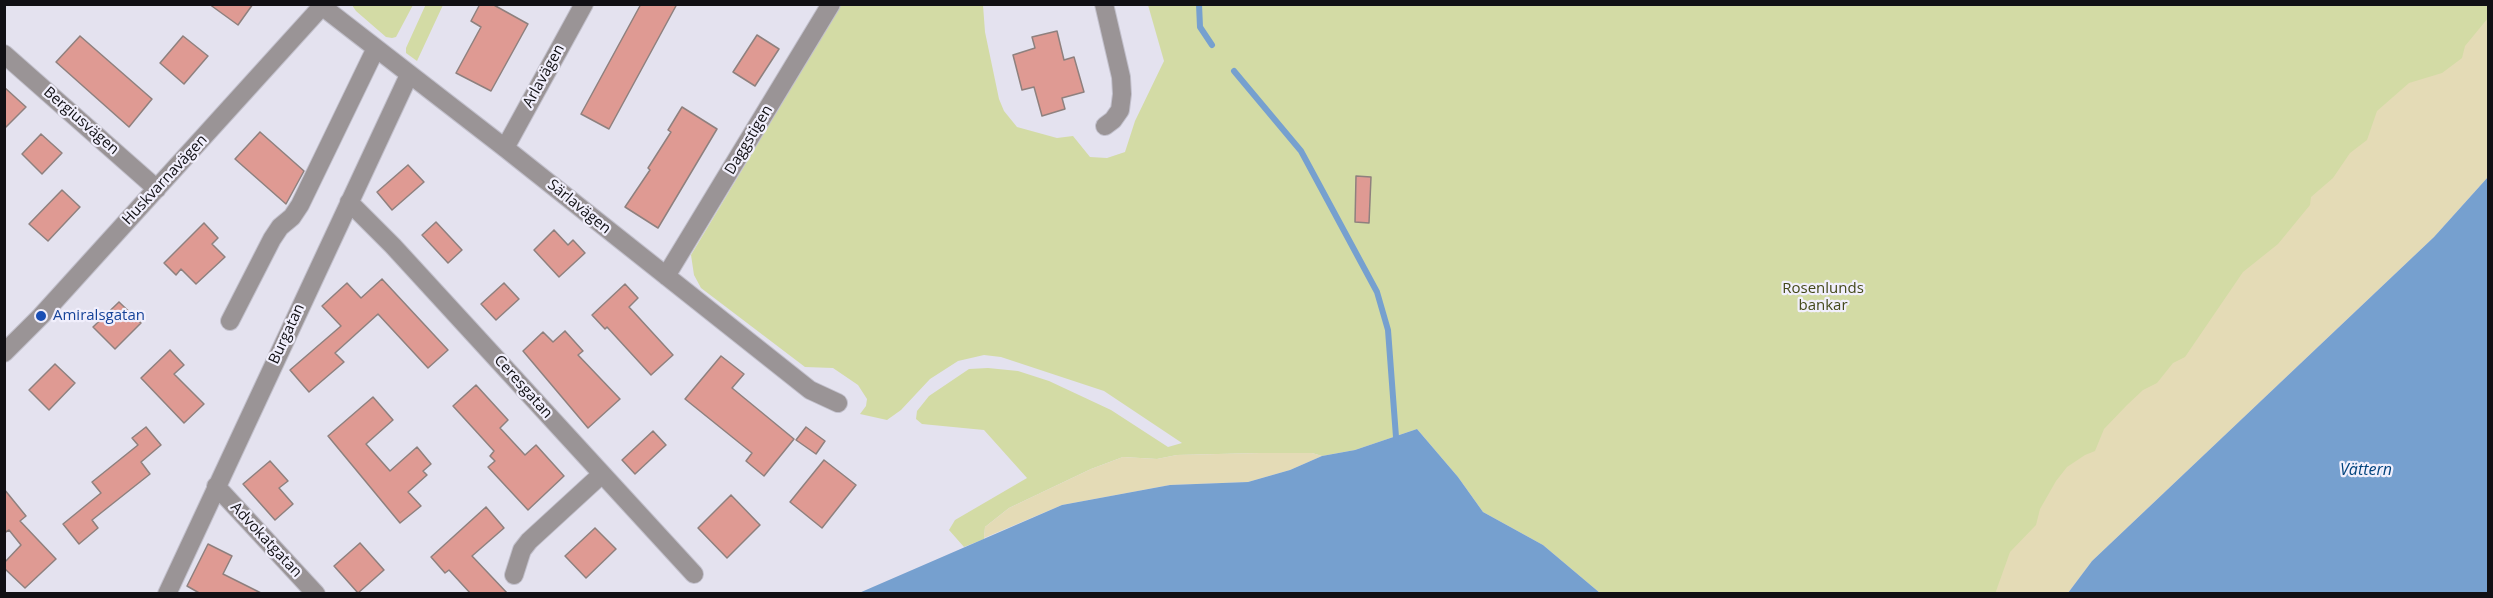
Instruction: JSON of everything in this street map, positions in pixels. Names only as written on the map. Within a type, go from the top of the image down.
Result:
[{"type":"street","name":"Arlavägen","points":[[505,148],[584,4]]},
{"type":"street","name":"Daggstigen","points":[[666,276],[831,4]]},
{"type":"street","points":[[1104,4],[1122,94],[1120,110],[1105,126]]},
{"type":"street","name":"Särlavägen","points":[[321,5],[810,390],[838,403]]},
{"type":"street","name":"Huskvarnavägen","points":[[8,343],[157,189],[321,5]]},
{"type":"street","points":[[230,321],[272,238],[300,205],[376,48]]},
{"type":"street","name":"Bergiusvägen","points":[[4,54],[157,189]]},
{"type":"street","name":"Burgatan","points":[[167,594],[410,75]]},
{"type":"street","name":"Ceresgatan","points":[[349,202],[393,246],[694,574]]},
{"type":"street","points":[[514,575],[522,550],[529,541],[603,474]]},
{"type":"street","name":"Advokatgatan","points":[[216,486],[316,594]]},
{"type":"green space","points":[[426,4],[443,5],[417,61],[406,53],[406,48]]},
{"type":"green space","points":[[352,5],[413,5],[396,37],[392,38],[386,37]]},
{"type":"green space","name":"Rosenlunds bankar","points":[[841,5],[983,5],[985,32],[999,99],[1004,111],[1017,127],[1057,138],[1073,136],[1090,157],[1107,158],[1125,152],[1135,121],[1164,61],[1148,5],[2488,5],[2488,155],[2052,593],[1600,593],[1543,545],[1483,512],[1458,477],[1417,429],[1355,450],[1322,456],[1312,453],[1260,453],[1177,455],[1157,459],[1123,457],[1091,469],[1009,508],[985,527],[984,539],[964,547],[949,530],[955,520],[1027,478],[984,430],[922,424],[916,419],[917,411],[929,396],[969,369],[1018,371],[1049,381],[1111,410],[1168,447],[1182,443],[1104,391],[1001,357],[984,355],[958,361],[930,379],[901,410],[887,420],[860,414],[866,406],[867,399],[858,385],[833,368],[805,367],[701,288],[694,275],[691,255]]},
{"type":"sand","points":[[2488,18],[2488,177],[2434,237],[2092,561],[2068,593],[1995,594],[2010,552],[2036,525],[2040,509],[2067,467],[2095,451],[2104,429],[2143,390],[2157,383],[2173,363],[2185,357],[2243,272],[2278,244],[2310,205],[2311,197],[2333,178],[2350,153],[2367,140],[2377,111],[2409,83],[2442,73],[2462,58],[2465,46]]},
{"type":"sand","points":[[1312,453],[1322,456],[1290,470],[1248,482],[1170,485],[1062,505],[984,538],[985,527],[1009,508],[1091,469],[1123,457],[1157,459],[1177,455]]},
{"type":"water","name":"Vättern","points":[[2488,177],[2488,593],[2068,593],[2092,561],[2434,237]]},
{"type":"water","points":[[1417,429],[1458,477],[1483,512],[1543,545],[1600,593],[859,593],[1062,505],[1170,485],[1248,482],[1290,470],[1322,456],[1355,450]]},
{"type":"building","points":[[209,4],[253,4],[238,25]]},
{"type":"building","points":[[480,4],[492,4],[528,24],[491,91],[456,73],[481,27],[471,21]]},
{"type":"building","points":[[641,4],[677,4],[609,129],[581,114]]},
{"type":"building","points":[[1057,31],[1064,60],[1074,57],[1084,92],[1062,98],[1065,109],[1042,116],[1034,87],[1022,90],[1013,55],[1035,48],[1032,37]]},
{"type":"building","points":[[757,35],[779,49],[755,86],[733,72]]},
{"type":"building","points":[[80,36],[152,99],[129,127],[56,62]]},
{"type":"building","points":[[183,36],[208,56],[184,84],[160,63]]},
{"type":"building","points":[[4,87],[26,107],[4,129]]},
{"type":"building","points":[[682,107],[717,129],[658,228],[625,207],[650,170],[648,168],[671,132],[668,130]]},
{"type":"building","points":[[260,132],[304,171],[286,204],[235,159]]},
{"type":"building","points":[[41,134],[62,153],[42,174],[22,154]]},
{"type":"building","points":[[408,165],[424,182],[392,210],[377,192]]},
{"type":"building","points":[[1356,176],[1371,177],[1369,223],[1355,222]]},
{"type":"building","points":[[62,190],[80,207],[48,241],[29,224]]},
{"type":"building","points":[[436,222],[462,250],[448,263],[422,235]]},
{"type":"building","points":[[204,223],[218,238],[212,244],[225,257],[196,284],[181,269],[176,275],[164,263]]},
{"type":"building","points":[[554,230],[568,245],[573,240],[585,253],[559,277],[534,250]]},
{"type":"building","points":[[382,279],[448,350],[428,368],[378,314],[335,353],[344,362],[309,392],[290,370],[341,326],[322,306],[347,283],[361,298]]},
{"type":"building","points":[[504,283],[519,299],[496,320],[481,304]]},
{"type":"building","points":[[625,284],[638,298],[629,307],[673,355],[651,375],[607,327],[605,329],[592,315]]},
{"type":"building","points":[[119,302],[141,323],[115,349],[93,327]]},
{"type":"building","points":[[565,331],[583,351],[578,355],[620,399],[588,428],[523,351],[543,332],[553,342]]},
{"type":"building","points":[[170,350],[184,365],[174,374],[204,404],[184,423],[141,378]]},
{"type":"building","points":[[721,356],[744,374],[732,388],[794,439],[764,476],[746,461],[752,453],[685,399]]},
{"type":"building","points":[[55,364],[75,383],[49,410],[29,390]]},
{"type":"building","points":[[476,385],[508,420],[500,428],[525,455],[536,445],[564,476],[528,510],[488,467],[495,461],[490,456],[494,451],[453,406]]},
{"type":"building","points":[[373,397],[393,420],[366,444],[390,471],[417,447],[431,464],[423,471],[427,475],[408,492],[421,506],[400,523],[328,436]]},
{"type":"building","points":[[146,427],[161,445],[141,462],[150,474],[92,520],[98,528],[79,544],[63,524],[101,493],[92,482],[138,445],[132,438]]},
{"type":"building","points":[[806,427],[825,441],[816,454],[796,440]]},
{"type":"building","points":[[653,431],[666,445],[635,474],[622,460]]},
{"type":"building","points":[[824,460],[856,485],[822,528],[790,502]]},
{"type":"building","points":[[270,461],[288,481],[279,488],[293,504],[275,520],[243,484]]},
{"type":"building","points":[[4,489],[26,516],[20,521],[56,559],[25,588],[4,568],[4,563],[21,545],[9,530],[4,533]]},
{"type":"building","points":[[731,495],[760,525],[727,558],[698,528]]},
{"type":"building","points":[[486,507],[504,528],[472,556],[508,594],[471,594],[449,570],[445,573],[431,557]]},
{"type":"building","points":[[595,528],[616,549],[586,578],[565,556]]},
{"type":"building","points":[[360,543],[384,570],[358,593],[334,566]]},
{"type":"building","points":[[208,544],[232,556],[223,574],[263,594],[201,594],[187,586]]},
{"type":"waterway","points":[[1199,4],[1200,27],[1212,45]]},
{"type":"waterway","points":[[1234,71],[1301,151],[1377,292],[1388,330],[1396,437]]},
{"type":"place","name":"Amiralsgatan","points":[[41,316]]}]
